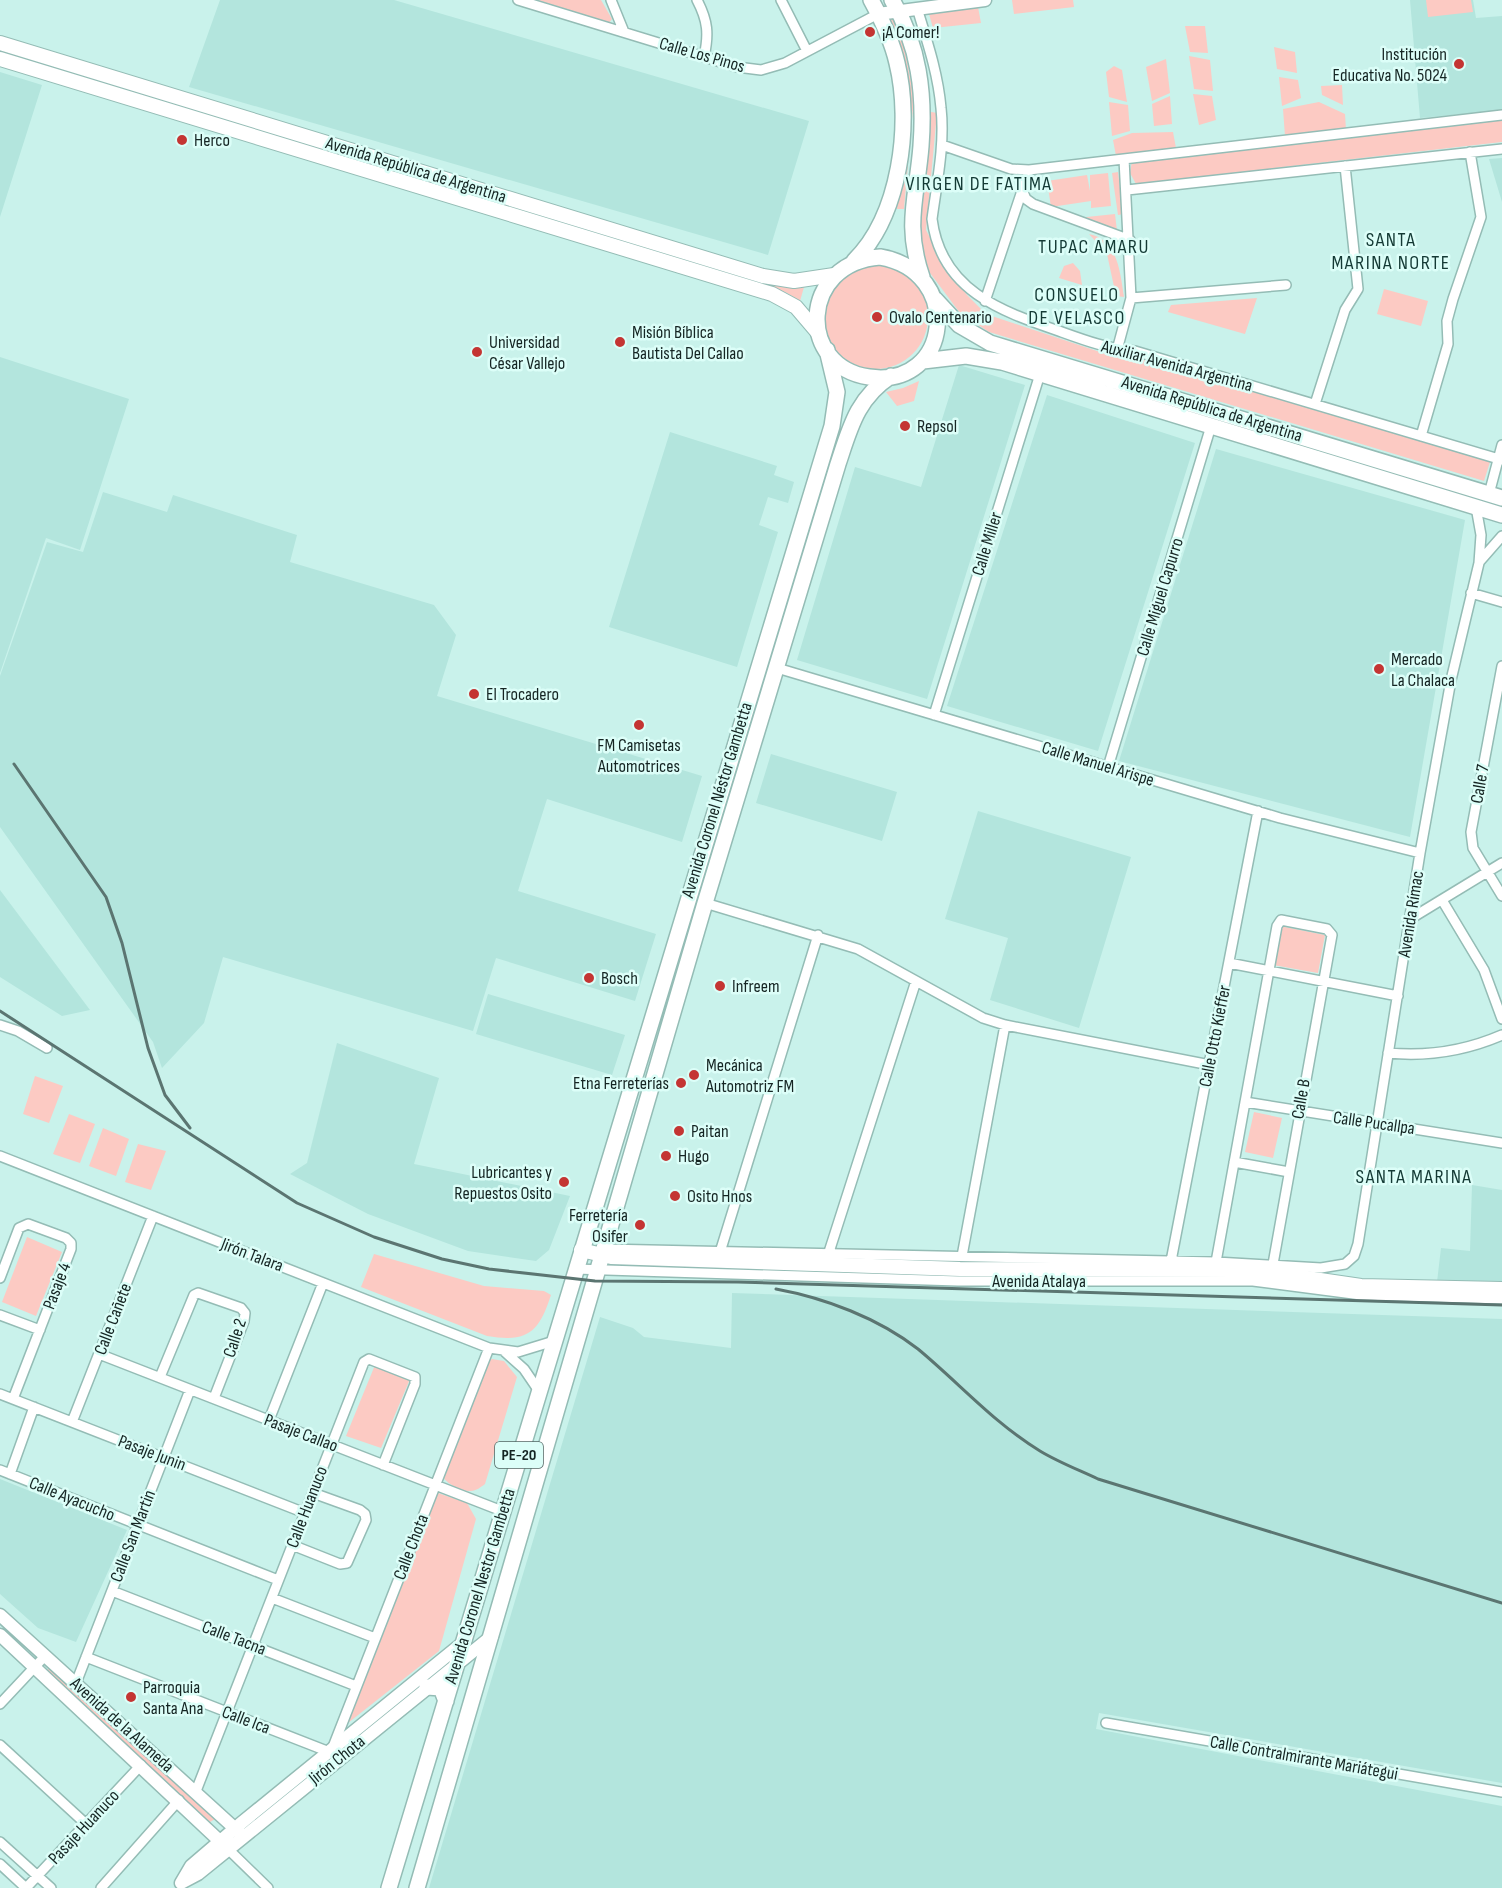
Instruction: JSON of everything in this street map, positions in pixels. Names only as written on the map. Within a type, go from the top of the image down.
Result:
[{"type":"main road","points":[[853,262],[880,257],[893,259],[909,266],[922,278],[935,299],[937,326],[933,344],[923,361],[914,368],[891,376],[858,375],[841,365],[826,350],[819,334],[817,316],[820,298],[834,275],[853,262],[869,245],[882,224],[892,196],[901,141],[900,77],[892,44],[871,0]]},
{"type":"main road","points":[[895,5],[916,54],[922,95],[921,148],[911,223],[915,253],[922,278]]},
{"type":"main road","name":"Avenida República de Argentina","points":[[0,43],[567,224]]},
{"type":"main road","name":"Avenida República de Argentina","points":[[0,59],[737,275],[786,300],[807,317],[819,334]]},
{"type":"main road","name":"Avenida República de Argentina","points":[[737,275],[787,281],[807,281],[834,275]]},
{"type":"main road","name":"Avenida República de Argentina","points":[[935,299],[959,325],[990,343],[1496,496]]},
{"type":"main road","name":"Avenida Coronel Néstor Gambetta","points":[[581,1250],[832,426],[837,392],[826,350]]},
{"type":"main road","name":"Avenida República de Argentina","points":[[923,361],[951,357],[982,357],[1502,515]]},
{"type":"main road","name":"Avenida Coronel Néstor Gambetta","points":[[602,1258],[705,903],[854,416],[865,397],[891,376]]},
{"type":"main road","name":"Avenida Atalaya","points":[[581,1250],[602,1258],[960,1269],[1235,1270],[1273,1273],[1361,1286],[1502,1289]]},
{"type":"main road","name":"Avenida Coronel Nestor Gambetta","points":[[389,1888],[581,1250]]},
{"type":"main road","name":"Avenida Coronel Nestor Gambetta","points":[[417,1888],[602,1258]]},
{"type":"main road","points":[[427,1687],[441,1688],[446,1701]]},
{"type":"street","name":"Calle Los Pinos","points":[[518,0],[737,67],[761,70],[785,63],[878,14]]},
{"type":"street","points":[[611,0],[624,32]]},
{"type":"street","points":[[697,0],[706,17],[709,34],[704,57]]},
{"type":"street","points":[[781,0],[807,51]]},
{"type":"street","points":[[878,14],[895,5],[985,0]]},
{"type":"street","name":"Auxiliar Avenida Argentina","points":[[916,4],[937,81],[942,109],[942,145],[932,219],[934,231],[947,261],[962,283],[986,301],[1013,315],[1118,350],[1135,351],[1500,460]]},
{"type":"street","points":[[942,145],[1011,169],[1029,170],[1502,115]]},
{"type":"street","points":[[1127,189],[1502,149]]},
{"type":"street","points":[[1421,436],[1448,344],[1447,321],[1453,299],[1481,217],[1470,152]]},
{"type":"street","points":[[1118,350],[1131,298],[1130,240],[1124,159]]},
{"type":"street","points":[[1315,404],[1345,310],[1358,289],[1345,166]]},
{"type":"street","points":[[986,301],[1029,170]]},
{"type":"street","points":[[1023,192],[1026,199],[1033,204],[1130,240]]},
{"type":"street","points":[[1131,298],[1286,285]]},
{"type":"street","name":"Calle Miller","points":[[934,715],[1040,374]]},
{"type":"street","name":"Calle Miguel Capurro","points":[[1108,767],[1211,426]]},
{"type":"street","points":[[1496,496],[1502,445]]},
{"type":"street","name":"Avenida Rímac","points":[[1345,1264],[1354,1256],[1358,1244],[1420,854],[1451,680],[1479,563],[1481,535],[1476,507]]},
{"type":"street","name":"Avenida Rímac","points":[[1479,563],[1502,537]]},
{"type":"street","points":[[1471,593],[1502,602]]},
{"type":"street","name":"Calle 7","points":[[1502,666],[1471,832],[1473,848],[1502,896]]},
{"type":"street","name":"Calle Manuel Arispe","points":[[777,668],[1258,811],[1420,854]]},
{"type":"street","name":"Calle Otto Kieffer","points":[[1172,1262],[1258,811]]},
{"type":"street","points":[[1410,919],[1502,863]]},
{"type":"street","points":[[1443,900],[1475,953],[1502,1019]]},
{"type":"street","points":[[705,903],[818,935],[858,949],[983,1018],[1005,1025],[1210,1065]]},
{"type":"street","name":"Calle B","points":[[1269,971],[1277,926],[1281,920],[1327,929],[1332,935],[1298,1112],[1273,1264]]},
{"type":"street","points":[[721,1249],[818,935]]},
{"type":"street","points":[[1229,963],[1398,996]]},
{"type":"street","points":[[1216,1262],[1269,971]]},
{"type":"street","points":[[829,1252],[916,981]]},
{"type":"street","points":[[1493,998],[1502,993]]},
{"type":"street","points":[[0,1025],[18,1031],[47,1048]]},
{"type":"street","points":[[962,1256],[1005,1025]]},
{"type":"street","points":[[1388,1053],[1450,1052],[1478,1046],[1502,1035]]},
{"type":"street","name":"Calle Pucallpa","points":[[1245,1102],[1502,1143]]},
{"type":"street","name":"Jirón Talara","points":[[0,1156],[489,1348],[506,1352],[530,1351],[554,1341]]},
{"type":"street","points":[[1234,1162],[1288,1173]]},
{"type":"street","name":"Calle Cañete","points":[[72,1422],[153,1216]]},
{"type":"street","name":"Pasaje 4","points":[[0,1278],[19,1228],[23,1225],[28,1224],[66,1238],[71,1243],[71,1249],[13,1398]]},
{"type":"street","name":"Avenida Atalaya","points":[[575,1269],[602,1258],[721,1249],[1216,1262],[1321,1268],[1345,1264]]},
{"type":"street","name":"Avenida Atalaya","points":[[602,1258],[958,1281],[1253,1281],[1361,1295],[1502,1299]]},
{"type":"street","points":[[269,1420],[323,1283]]},
{"type":"street","name":"Calle 2","points":[[160,1377],[194,1295],[198,1293],[241,1308],[245,1313],[244,1321],[214,1398]]},
{"type":"street","points":[[0,1315],[40,1330]]},
{"type":"street","name":"Calle Chota","points":[[334,1752],[356,1686],[489,1348]]},
{"type":"street","points":[[506,1352],[524,1369],[539,1391]]},
{"type":"street","name":"Pasaje Callao","points":[[99,1353],[502,1512]]},
{"type":"street","name":"Calle Huanuco","points":[[196,1791],[364,1362],[373,1359],[415,1377],[415,1384],[383,1465]]},
{"type":"street","name":"Calle San Martin","points":[[76,1683],[190,1390]]},
{"type":"street","name":"Pasaje Junin","points":[[0,1394],[305,1513]]},
{"type":"street","points":[[10,1474],[34,1407]]},
{"type":"street","name":"Calle Ayacucho","points":[[0,1470],[278,1580]]},
{"type":"street","points":[[292,1545],[340,1564],[347,1563],[366,1520],[365,1514],[360,1510],[312,1493]]},
{"type":"street","name":"Calle Tacna","points":[[112,1591],[356,1686]]},
{"type":"street","points":[[272,1598],[375,1638]]},
{"type":"street","name":"Avenida de la Alameda","points":[[0,1615],[196,1791],[239,1833]]},
{"type":"street","name":"Avenida de la Alameda","points":[[0,1635],[225,1845]]},
{"type":"street","name":"Jirón Chota","points":[[334,1752],[427,1687],[492,1636]]},
{"type":"street","name":"Jirón Chota","points":[[179,1885],[198,1874],[225,1845],[465,1641]]},
{"type":"street","points":[[0,1704],[45,1656]]},
{"type":"street","name":"Calle Ica","points":[[86,1657],[334,1752]]},
{"type":"street","name":"Calle Contralmirante Mariátegui","points":[[1106,1723],[1502,1792]]},
{"type":"street","points":[[0,1745],[86,1824]]},
{"type":"street","name":"Pasaje Huanuco","points":[[26,1888],[141,1765]]},
{"type":"street","points":[[101,1888],[179,1800]]},
{"type":"street","points":[[0,1842],[51,1888]]},
{"type":"street","points":[[225,1845],[268,1888]]},
{"type":"street","points":[[0,1864],[26,1888]]},
{"type":"shaded area","points":[[220,0],[394,0],[809,121],[768,255],[189,87]]},
{"type":"shaded area","points":[[538,0],[601,0],[612,19],[609,23]]},
{"type":"shaded area","points":[[1012,0],[1073,0],[1074,7],[1014,14]]},
{"type":"shaded area","name":"Institución Educativa No. 5024","points":[[1410,0],[1473,0],[1476,18],[1502,16],[1502,110],[1420,118]]},
{"type":"shaded area","points":[[1426,0],[1471,0],[1473,12],[1428,17]]},
{"type":"shaded area","points":[[978,7],[981,23],[933,28],[929,14]]},
{"type":"shaded area","points":[[892,17],[902,37],[914,97],[904,209],[897,209],[905,100],[884,21]]},
{"type":"shaded area","points":[[1185,26],[1205,26],[1208,53],[1190,52]]},
{"type":"shaded area","points":[[1274,47],[1295,52],[1297,73],[1277,69]]},
{"type":"shaded area","points":[[1189,56],[1210,60],[1213,91],[1194,89]]},
{"type":"shaded area","points":[[1166,59],[1170,93],[1152,101],[1146,67]]},
{"type":"shaded area","points":[[1114,66],[1122,70],[1127,102],[1109,97],[1106,72]]},
{"type":"shaded area","points":[[0,72],[42,85],[0,217]]},
{"type":"shaded area","points":[[1279,77],[1298,80],[1301,98],[1282,106]]},
{"type":"shaded area","points":[[1342,85],[1343,105],[1322,95],[1321,86]]},
{"type":"shaded area","points":[[1193,94],[1212,96],[1216,120],[1199,125]]},
{"type":"shaded area","points":[[1170,96],[1172,124],[1154,126],[1152,104]]},
{"type":"shaded area","points":[[1109,102],[1128,105],[1130,131],[1112,136]]},
{"type":"shaded area","points":[[1319,102],[1345,114],[1346,130],[1285,136],[1283,109]]},
{"type":"shaded area","points":[[926,111],[937,113],[926,230],[944,265],[967,295],[986,314],[1106,354],[1134,355],[1490,462],[1484,481],[989,332],[960,313],[930,273],[915,232]]},
{"type":"shaded area","points":[[1502,120],[1502,142],[1136,184],[1130,173],[1132,161]]},
{"type":"shaded area","points":[[1173,132],[1176,148],[1116,156],[1113,140],[1132,133]]},
{"type":"shaded area","points":[[1502,158],[1502,202],[1489,159]]},
{"type":"shaded area","points":[[1118,172],[1123,214],[1118,215],[1112,173]]},
{"type":"shaded area","points":[[1108,173],[1111,206],[1091,208],[1091,201],[1051,207],[1047,181],[1087,175],[1090,191],[1090,175]]},
{"type":"shaded area","points":[[1115,214],[1117,231],[1077,218]]},
{"type":"shaded area","points":[[1089,234],[1099,237],[1112,250],[1119,268],[1124,297],[1116,296],[1107,254]]},
{"type":"shaded area","points":[[1073,263],[1080,271],[1082,285],[1059,278],[1064,266]]},
{"type":"shaded area","points":[[876,265],[896,269],[913,280],[924,297],[928,317],[924,337],[913,354],[896,365],[876,369],[856,365],[839,354],[828,337],[824,317],[828,297],[839,280],[856,269]]},
{"type":"shaded area","points":[[746,277],[804,287],[800,301],[787,293]]},
{"type":"shaded area","points":[[1384,289],[1428,301],[1421,326],[1377,314]]},
{"type":"shaded area","points":[[1257,298],[1245,334],[1168,312],[1171,305]]},
{"type":"shaded area","points":[[0,357],[129,399],[80,550],[46,538],[0,673]]},
{"type":"shaded area","points":[[959,365],[1025,385],[927,699],[797,660],[855,467],[921,487]]},
{"type":"shaded area","points":[[919,381],[914,401],[897,406],[886,392],[903,388]]},
{"type":"shaded area","points":[[1047,395],[1195,443],[1098,751],[947,706]]},
{"type":"shaded area","points":[[670,432],[777,466],[774,475],[794,482],[788,503],[768,497],[759,525],[778,532],[737,667],[609,627]]},
{"type":"shaded area","points":[[1216,449],[1465,520],[1410,837],[1119,761]]},
{"type":"shaded area","points":[[103,492],[167,512],[173,495],[297,535],[290,562],[434,605],[456,635],[437,696],[702,776],[682,842],[547,799],[518,891],[656,934],[635,1001],[496,958],[473,1031],[223,957],[204,1023],[162,1068],[153,1042],[0,827],[0,676],[47,542],[83,552]]},
{"type":"shaded area","points":[[771,754],[897,792],[882,841],[756,803]]},
{"type":"shaded area","points":[[978,811],[1131,857],[1079,1028],[990,1000],[1008,938],[945,919]]},
{"type":"shaded area","points":[[0,890],[90,1010],[62,1016],[0,977]]},
{"type":"shaded area","points":[[1280,926],[1325,935],[1318,973],[1273,965]]},
{"type":"shaded area","points":[[488,994],[625,1035],[612,1075],[476,1034]]},
{"type":"shaded area","points":[[337,1043],[439,1078],[414,1164],[570,1196],[549,1250],[536,1261],[468,1251],[368,1214],[290,1174],[307,1163]]},
{"type":"shaded area","points":[[35,1076],[63,1086],[49,1123],[23,1114]]},
{"type":"shaded area","points":[[1254,1112],[1282,1118],[1273,1158],[1245,1152]]},
{"type":"shaded area","points":[[69,1114],[95,1124],[80,1163],[53,1154]]},
{"type":"shaded area","points":[[103,1128],[129,1139],[116,1176],[89,1166]]},
{"type":"shaded area","points":[[138,1144],[166,1151],[151,1190],[125,1182]]},
{"type":"shaded area","points":[[1472,1185],[1502,1190],[1502,1283],[1437,1282],[1441,1248],[1470,1251]]},
{"type":"shaded area","points":[[27,1237],[62,1252],[36,1316],[2,1302]]},
{"type":"shaded area","points":[[374,1254],[484,1286],[544,1291],[551,1295],[542,1318],[530,1332],[513,1338],[487,1336],[361,1287]]},
{"type":"shaded area","points":[[732,1293],[1502,1319],[1502,1783],[1099,1713],[1096,1729],[1502,1806],[1502,1888],[429,1888],[600,1317],[633,1328],[644,1337],[731,1348]]},
{"type":"shaded area","points":[[492,1359],[504,1361],[517,1377],[485,1484],[478,1489],[468,1491],[452,1485],[443,1477],[487,1362]]},
{"type":"shaded area","points":[[375,1365],[410,1379],[381,1448],[346,1436]]},
{"type":"shaded area","points":[[0,1479],[127,1530],[76,1642],[38,1628],[0,1594]]},
{"type":"shaded area","points":[[438,1493],[467,1503],[476,1519],[439,1651],[348,1723],[434,1495]]},
{"type":"shaded area","points":[[50,1667],[215,1819],[210,1822],[44,1674]]},
{"type":"railway","points":[[14,764],[106,897],[122,943],[148,1048],[165,1095],[190,1128]]},
{"type":"railway","points":[[0,1011],[297,1203],[374,1237],[442,1259],[489,1269],[595,1281],[738,1282],[1502,1305]]},
{"type":"railway","points":[[776,1289],[832,1304],[886,1328],[918,1349],[1023,1440],[1054,1459],[1098,1479],[1502,1603]]},
{"type":"place","name":"¡A Comer!","points":[[870,32]]},
{"type":"place","name":"Institución Educativa No. 5024","points":[[1459,64]]},
{"type":"place","name":"Herco","points":[[182,140]]},
{"type":"place","name":"Ovalo Centenario","points":[[877,317]]},
{"type":"place","name":"Misión Bíblica Bautista Del Callao","points":[[620,342]]},
{"type":"place","name":"Universidad César Vallejo","points":[[477,352]]},
{"type":"place","name":"Repsol","points":[[905,426]]},
{"type":"place","name":"Mercado La Chalaca","points":[[1379,669]]},
{"type":"place","name":"El Trocadero","points":[[474,694]]},
{"type":"place","name":"FM Camisetas Automotrices","points":[[639,725]]},
{"type":"place","name":"Bosch","points":[[589,978]]},
{"type":"place","name":"Infreem","points":[[720,986]]},
{"type":"place","name":"Mecánica Automotriz FM","points":[[694,1075]]},
{"type":"place","name":"Etna Ferreterías","points":[[681,1083]]},
{"type":"place","name":"Paitan","points":[[679,1131]]},
{"type":"place","name":"Hugo","points":[[666,1156]]},
{"type":"place","name":"Lubricantes y Repuestos Osito","points":[[564,1182]]},
{"type":"place","name":"Osito Hnos","points":[[675,1196]]},
{"type":"place","name":"Ferretería Osifer","points":[[640,1225]]},
{"type":"place","name":"Parroquia Santa Ana","points":[[131,1697]]},
{"type":"district","name":"VIRGEN DE FATIMA","points":[[979,184]]},
{"type":"district","name":"TUPAC AMARU","points":[[1094,247]]},
{"type":"district","name":"SANTA MARINA NORTE","points":[[1391,252]]},
{"type":"district","name":"CONSUELO DE VELASCO","points":[[1077,306]]},
{"type":"district","name":"SANTA MARINA","points":[[1414,1177]]}]
